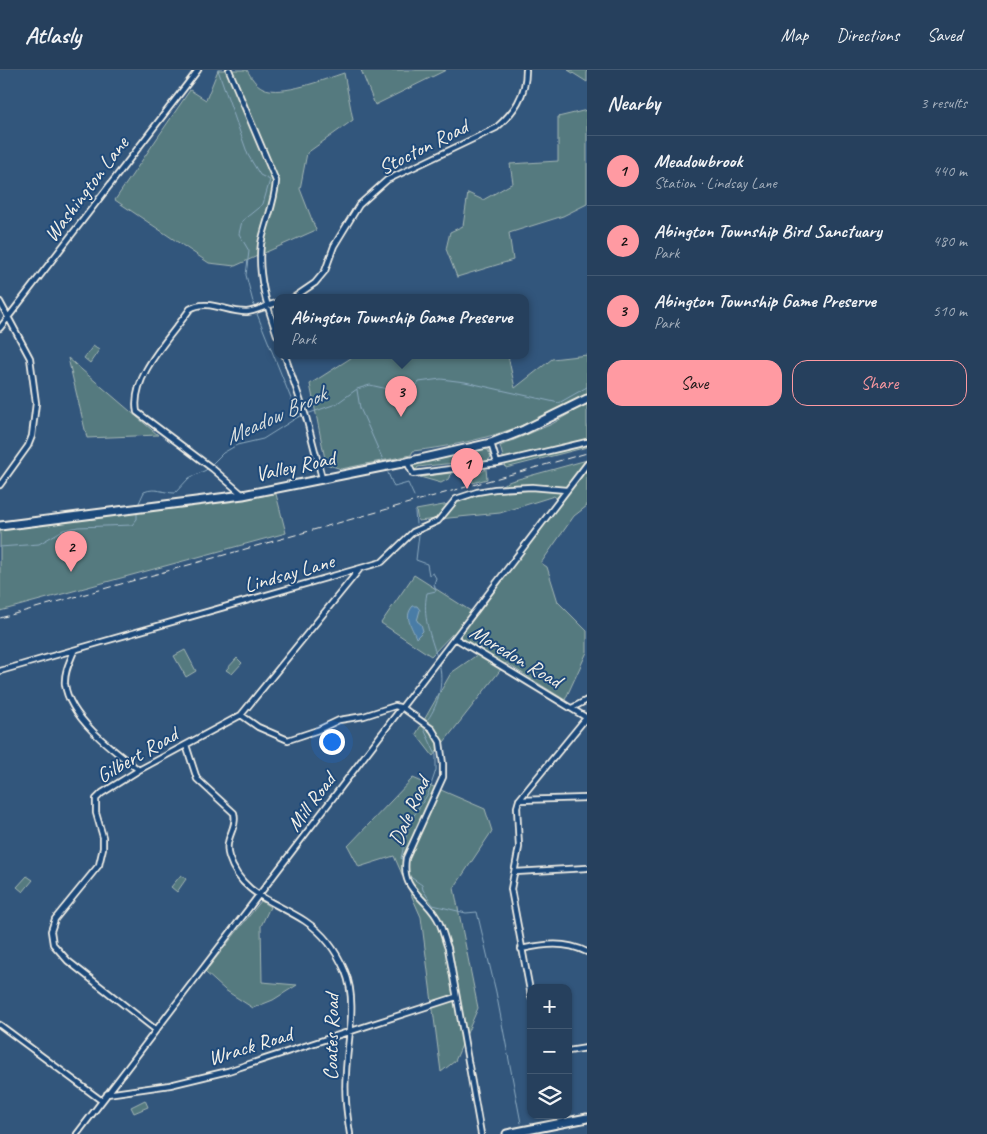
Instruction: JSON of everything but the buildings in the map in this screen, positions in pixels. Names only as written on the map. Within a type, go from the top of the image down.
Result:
[{"type":"main road","name":"Valley Road","points":[[0,526],[243,495],[407,462],[491,443],[539,424],[587,399]]},
{"type":"main road","points":[[507,1134],[534,1132],[587,1118]]},
{"type":"street","name":"Washington Lane","points":[[0,328],[198,70]]},
{"type":"street","points":[[229,70],[276,181],[276,192],[261,245],[261,274],[267,305],[274,326]]},
{"type":"street","name":"Stocton Road","points":[[299,294],[315,283],[325,271],[334,246],[360,205],[387,180],[496,128],[510,115],[521,96],[526,82],[526,70]]},
{"type":"street","points":[[0,302],[30,358],[36,403],[33,430],[28,446],[0,485]]},
{"type":"street","points":[[243,495],[213,469],[136,412],[135,402],[141,380],[153,358],[190,309],[197,304],[247,312],[274,304]]},
{"type":"street","points":[[286,359],[306,417],[322,478]]},
{"type":"street","points":[[407,462],[413,474],[497,463],[587,442]]},
{"type":"street","points":[[491,443],[497,463]]},
{"type":"street","name":"Mill Road","points":[[77,1134],[587,464]]},
{"type":"street","name":"Lindsay Lane","points":[[0,671],[382,562],[413,532],[438,521],[456,499],[476,492],[532,487],[566,490]]},
{"type":"street","name":"Gilbert Road","points":[[156,1030],[57,952],[51,936],[55,919],[99,865],[103,848],[103,837],[96,813],[96,799],[139,770],[241,715],[359,570]]},
{"type":"street","name":"Moredon Road","points":[[455,638],[587,718]]},
{"type":"street","points":[[74,650],[66,672],[65,684],[69,696],[86,723],[108,747],[139,770]]},
{"type":"street","points":[[572,708],[587,700]]},
{"type":"street","points":[[241,715],[258,727],[288,740],[318,730],[339,720],[364,716],[395,706],[403,708]]},
{"type":"street","name":"Dale Road","points":[[403,708],[432,729],[440,742],[444,764],[442,778],[406,858],[404,870],[409,887],[437,918],[448,948],[481,1134]]},
{"type":"street","points":[[528,984],[511,889],[519,847],[517,807],[520,800],[587,718]]},
{"type":"street","name":"Coates Road","points":[[186,745],[197,779],[234,813],[235,822],[227,843],[229,857],[240,880],[259,897],[311,925],[335,951],[348,980],[350,999],[345,1082],[350,1134]]},
{"type":"street","points":[[520,800],[587,798]]},
{"type":"street","points":[[515,872],[587,868]]},
{"type":"street","points":[[521,949],[555,943],[573,946],[587,952]]},
{"type":"street","name":"Wrack Road","points":[[107,1094],[199,1079],[456,997]]},
{"type":"street","points":[[0,1025],[102,1101]]},
{"type":"street","points":[[572,1050],[587,1048]]},
{"type":"green space","points":[[218,70],[247,70],[258,84],[263,88],[271,90],[292,89],[344,73],[353,120],[307,153],[300,189],[316,230],[235,266],[209,263],[115,200],[190,90],[206,100]]},
{"type":"green space","points":[[361,70],[446,70],[375,105]]},
{"type":"green space","points":[[568,70],[587,70],[587,82]]},
{"type":"green space","points":[[587,110],[587,204],[563,216],[509,233],[513,260],[457,277],[446,249],[450,232],[463,226],[468,193],[483,200],[513,183],[510,164],[558,161],[558,117]]},
{"type":"green space","points":[[93,346],[99,350],[90,363],[84,358]]},
{"type":"green space","points":[[587,355],[587,395],[524,425],[482,438],[413,451],[411,455],[341,469],[326,464],[310,384],[349,359],[509,359],[515,388],[552,359]]},
{"type":"green space","points":[[68,358],[158,435],[87,438]]},
{"type":"green space","points":[[587,403],[587,447],[506,468],[500,446],[552,424]]},
{"type":"green space","points":[[484,449],[488,450],[491,457],[484,463],[481,460],[418,467],[416,470],[413,467],[415,464]]},
{"type":"green space","points":[[587,460],[587,506],[574,516],[541,563],[547,567],[558,602],[587,631],[587,652],[565,700],[506,663],[433,756],[416,734],[451,673],[484,650],[453,633],[431,656],[381,623],[414,575],[477,615],[560,501],[554,496],[500,513],[418,521],[416,510],[460,502],[511,481]]},
{"type":"green space","points":[[486,469],[487,479],[473,483],[472,478]]},
{"type":"green space","points":[[451,473],[450,478],[441,483],[420,477]]},
{"type":"green space","points":[[276,494],[286,533],[0,611],[0,530]]},
{"type":"green space","points":[[185,650],[196,671],[186,677],[174,656]]},
{"type":"green space","points":[[237,658],[242,663],[232,674],[226,670]]},
{"type":"green space","points":[[413,778],[485,809],[492,831],[454,888],[478,1008],[455,1061],[441,1072],[421,917],[394,856],[359,867],[348,846]]},
{"type":"green space","points":[[181,875],[186,879],[177,892],[171,887]]},
{"type":"green space","points":[[27,876],[33,880],[23,892],[17,887]]},
{"type":"green space","points":[[261,901],[270,907],[261,926],[262,982],[297,985],[273,1000],[253,1008],[225,990],[205,972]]},
{"type":"green space","points":[[145,1100],[148,1107],[134,1113],[131,1107]]},
{"type":"water","points":[[413,606],[417,606],[420,610],[417,621],[421,624],[423,631],[416,638],[408,618]]},
{"type":"waterway","points":[[218,70],[248,155],[260,175],[270,180],[263,204],[242,221],[239,234],[249,251],[246,275],[254,306]]},
{"type":"waterway","points":[[257,314],[274,356]]},
{"type":"waterway","points":[[275,359],[298,416]]},
{"type":"waterway","name":"Meadow Brook","points":[[138,505],[144,492],[156,490],[175,493],[189,478],[206,470],[223,453],[237,445],[263,439],[298,417],[336,404],[357,389],[370,385],[405,393],[413,391],[419,382],[441,379],[465,382],[559,403],[587,387]]},
{"type":"waterway","points":[[357,390],[360,408],[383,460]]},
{"type":"waterway","points":[[388,473],[394,487],[408,483],[414,496]]},
{"type":"waterway","name":"Meadow Brook","points":[[0,547],[39,544],[63,530],[78,527],[132,525],[137,519],[137,511]]},
{"type":"waterway","points":[[415,512],[416,524]]},
{"type":"waterway","points":[[419,535],[416,560],[427,564],[429,575],[433,573],[436,578],[434,584],[436,591],[427,593],[425,610],[437,657]]},
{"type":"waterway","points":[[428,719],[438,700],[441,685],[439,663]]},
{"type":"waterway","points":[[403,861],[401,858],[409,823],[428,794],[436,770],[436,755],[424,729]]},
{"type":"waterway","points":[[407,866],[409,876],[422,885],[423,890],[433,905],[466,913],[477,912],[496,992],[521,1123]]},
{"type":"railway","points":[[0,618],[587,453]]},
{"type":"place","name":"Abington Township Game Preserve","points":[[401,417]]},
{"type":"place","name":"Meadowbrook","points":[[467,489]]},
{"type":"place","name":"Abington Township Bird Sanctuary","points":[[71,572]]}]
